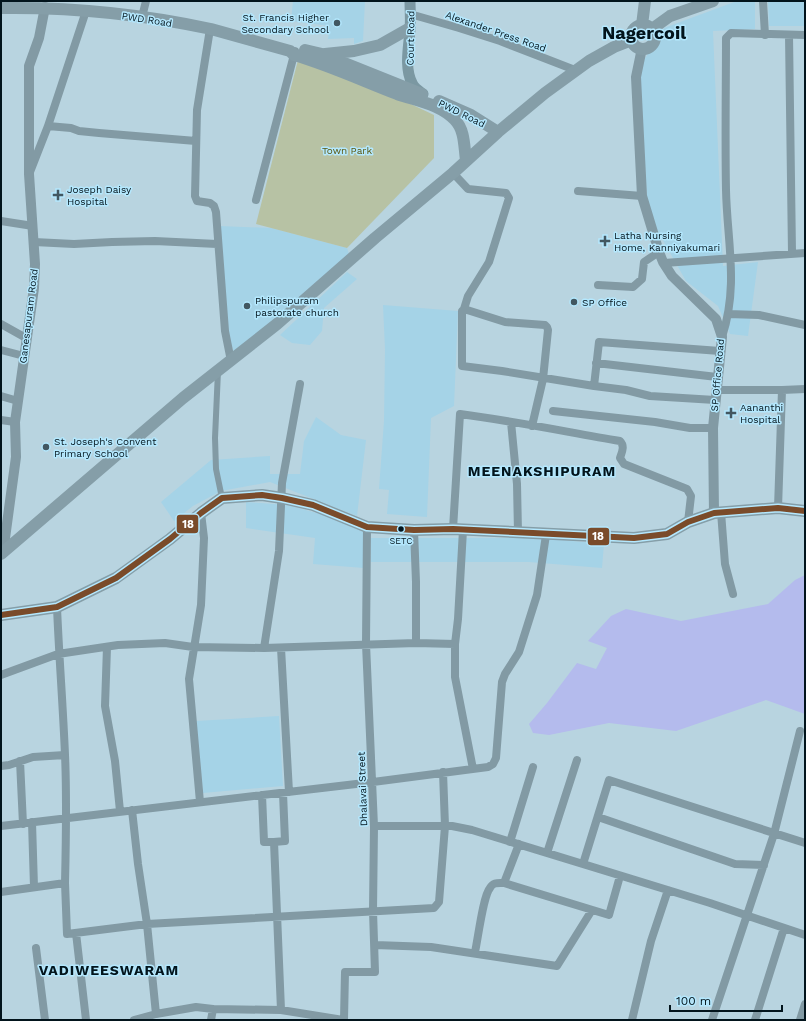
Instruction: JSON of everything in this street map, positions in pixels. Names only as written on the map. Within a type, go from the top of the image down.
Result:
[{"type":"main road","name":"Court Road","points":[[410,1],[409,70],[411,82],[423,95]]},
{"type":"main road","points":[[645,1],[647,27],[655,36],[653,43],[647,48],[642,48],[636,46],[632,40],[633,32],[638,26],[647,27],[670,16],[713,1]]},
{"type":"main road","name":"PWD Road","points":[[1,8],[53,6],[142,17],[210,29],[293,51],[322,54],[471,116],[498,132]]},
{"type":"main road","points":[[322,54],[354,51],[380,45],[410,28]]},
{"type":"main road","points":[[2,553],[177,404],[277,324],[545,92],[575,70],[614,47],[632,40]]},
{"type":"main road","name":"PWD Road","points":[[293,51],[317,62],[398,94],[434,106],[448,113],[456,120],[462,129],[466,160]]},
{"type":"main road","points":[[1,615],[57,607],[116,578],[170,539],[201,513],[222,498],[262,495],[282,498],[313,505],[367,527],[414,530],[458,529],[546,535],[634,538],[667,534],[688,522],[717,513],[778,508],[805,511]]},
{"type":"street","points":[[142,17],[146,1]]},
{"type":"street","points":[[763,1],[765,35]]},
{"type":"street","name":"Ganesapuram Road","points":[[2,553],[16,457],[15,422],[34,288],[35,264],[29,174],[29,66],[53,6]]},
{"type":"street","points":[[29,174],[48,126],[86,11]]},
{"type":"street","name":"Alexander Press Road","points":[[410,14],[493,39],[575,70]]},
{"type":"street","points":[[210,29],[197,110],[195,199],[197,201],[210,203],[214,206],[216,212],[225,331],[231,361]]},
{"type":"street","points":[[722,337],[731,297],[732,258],[726,191],[726,38],[731,33],[805,35]]},
{"type":"street","points":[[788,35],[792,253]]},
{"type":"street","name":"SP Office Road","points":[[642,48],[636,77],[642,196],[659,252],[664,263],[672,276],[716,319],[722,337],[713,428],[717,513]]},
{"type":"street","points":[[256,200],[293,51]]},
{"type":"street","points":[[48,126],[71,128],[79,131],[196,141]]},
{"type":"street","points":[[453,173],[468,189],[506,193],[509,198],[489,262],[468,296],[462,311],[462,366],[626,390],[650,396],[716,395],[805,389]]},
{"type":"street","points":[[578,191],[642,196]]},
{"type":"street","points":[[1,222],[33,226]]},
{"type":"street","points":[[34,242],[74,244],[155,241],[218,244]]},
{"type":"street","points":[[598,285],[633,287],[642,279],[644,262],[659,252]]},
{"type":"street","points":[[664,263],[805,253]]},
{"type":"street","points":[[464,309],[466,308],[505,322],[547,326],[548,330],[543,379],[532,426]]},
{"type":"street","points":[[728,314],[759,315],[805,325]]},
{"type":"street","points":[[1,324],[26,338]]},
{"type":"street","points":[[594,386],[599,342],[720,351]]},
{"type":"street","points":[[1,350],[24,356]]},
{"type":"street","points":[[596,363],[717,377]]},
{"type":"street","points":[[218,371],[215,438],[216,469],[222,498]]},
{"type":"street","points":[[264,648],[279,551],[282,483],[300,384]]},
{"type":"street","points":[[778,508],[782,390]]},
{"type":"street","points":[[1,396],[18,401]]},
{"type":"street","points":[[553,411],[655,422],[690,428],[713,428]]},
{"type":"street","points":[[473,768],[455,677],[455,644],[458,620],[460,414],[620,441],[623,448],[620,458],[624,464],[687,489],[691,496],[688,522]]},
{"type":"street","points":[[1,420],[15,422]]},
{"type":"street","points":[[511,422],[517,484],[518,532]]},
{"type":"street","points":[[200,802],[189,679],[201,605],[204,569],[204,538],[201,513]]},
{"type":"street","points":[[717,513],[725,564],[733,594]]},
{"type":"street","name":"Dhalavai Street","points":[[344,1020],[345,972],[375,972],[373,911],[373,782],[366,644],[367,527]]},
{"type":"street","points":[[414,530],[416,643]]},
{"type":"street","points":[[1,826],[488,767],[495,761],[502,682],[505,674],[519,652],[537,595],[546,535]]},
{"type":"street","points":[[57,607],[58,654],[61,675],[67,818],[65,883],[67,934],[147,924],[431,909],[437,906],[439,902],[445,826],[444,772]]},
{"type":"street","points":[[1,675],[58,654],[107,646],[165,643],[193,647],[281,648],[366,644],[455,644]]},
{"type":"street","points":[[107,646],[105,706],[115,761],[120,811]]},
{"type":"street","points":[[262,795],[264,842],[285,841],[286,792],[281,648]]},
{"type":"street","points":[[712,1020],[774,834],[800,731]]},
{"type":"street","points":[[1,766],[9,765],[33,757],[65,755]]},
{"type":"street","points":[[547,853],[577,760]]},
{"type":"street","points":[[20,761],[23,824]]},
{"type":"street","points":[[510,842],[533,767]]},
{"type":"street","points":[[583,864],[609,780],[805,843]]},
{"type":"street","points":[[132,810],[147,924],[156,1014]]},
{"type":"street","points":[[598,816],[735,864],[764,865]]},
{"type":"street","points":[[32,822],[34,887]]},
{"type":"street","points":[[374,826],[445,826],[472,830],[668,890],[805,935]]},
{"type":"street","points":[[274,842],[281,1010]]},
{"type":"street","points":[[504,884],[518,844]]},
{"type":"street","points":[[475,952],[483,909],[489,888],[493,884],[504,884],[609,915],[620,876]]},
{"type":"street","points":[[1,892],[65,883]]},
{"type":"street","points":[[632,1020],[651,941],[668,890]]},
{"type":"street","points":[[375,945],[412,945],[475,952],[557,966],[592,910]]},
{"type":"street","points":[[755,1020],[784,928]]},
{"type":"street","points":[[76,933],[86,1020]]},
{"type":"street","points":[[36,948],[45,1020]]},
{"type":"street","points":[[800,1020],[805,1004]]},
{"type":"street","points":[[134,1020],[156,1014],[196,1007],[213,1009],[281,1010],[344,1020]]},
{"type":"street","points":[[211,1020],[213,1009]]},
{"type":"shaded area","name":"St. Francis Higher Secondary School","points":[[293,1],[365,1],[363,41],[354,44],[354,38],[328,39],[330,26],[291,21]]},
{"type":"shaded area","points":[[737,1],[755,1],[755,29],[713,31],[723,266],[758,262],[748,336],[730,334],[718,306],[686,281],[656,228],[647,197],[639,68],[664,28]]},
{"type":"shaded area","points":[[768,1],[805,1],[805,26],[769,26]]},
{"type":"shaded area","points":[[219,226],[271,228],[347,248],[349,254],[326,278],[234,352],[226,331]]},
{"type":"shaded area","points":[[347,272],[357,279],[324,308],[322,331],[310,345],[292,343],[280,335]]},
{"type":"shaded area","points":[[383,305],[458,311],[454,406],[431,418],[427,517],[387,514],[389,490],[379,489],[384,421],[385,349]]},
{"type":"shaded area","points":[[316,417],[341,435],[366,440],[357,516],[270,482],[221,491],[193,506],[174,521],[161,502],[211,460],[270,456],[270,474],[300,474],[304,441]]},
{"type":"shaded area","points":[[246,502],[287,505],[324,515],[364,532],[364,568],[313,564],[315,538],[246,528]]},
{"type":"shaded area","points":[[371,538],[541,538],[604,544],[602,568],[529,562],[371,562]]},
{"type":"shaded area","points":[[805,575],[805,714],[766,700],[676,731],[609,723],[549,735],[533,733],[529,724],[577,663],[596,669],[607,648],[588,641],[611,616],[626,609],[681,621],[768,604],[795,580]]},
{"type":"shaded area","points":[[279,716],[283,786],[203,793],[196,721]]},
{"type":"green space","name":"Town Park","points":[[298,60],[339,70],[434,115],[434,158],[347,248],[256,224]]},
{"type":"transit line","name":"18","points":[[1,615],[57,607],[116,578],[170,539],[201,513],[222,498],[262,495],[282,498],[313,505],[367,527],[414,530],[453,529],[634,538],[667,534],[688,522],[714,513],[778,508],[805,511]]},
{"type":"place","name":"St. Francis Higher Secondary School","points":[[337,23]]},
{"type":"place","name":"Joseph Daisy Hospital","points":[[58,195]]},
{"type":"place","name":"Latha Nursing Home, Kanniyakumari","points":[[605,241]]},
{"type":"place","name":"SP Office","points":[[574,302]]},
{"type":"place","name":"Philipspuram pastorate church","points":[[247,306]]},
{"type":"place","name":"Aananthi Hospital","points":[[731,413]]},
{"type":"place","name":"St. Joseph's Convent Primary School","points":[[46,447]]},
{"type":"place","name":"SETC","points":[[401,529]]},
{"type":"district","name":"Nagercoil","points":[[644,33]]},
{"type":"district","name":"MEENAKSHIPURAM","points":[[542,471]]},
{"type":"district","name":"VADIWEESWARAM","points":[[109,970]]}]
